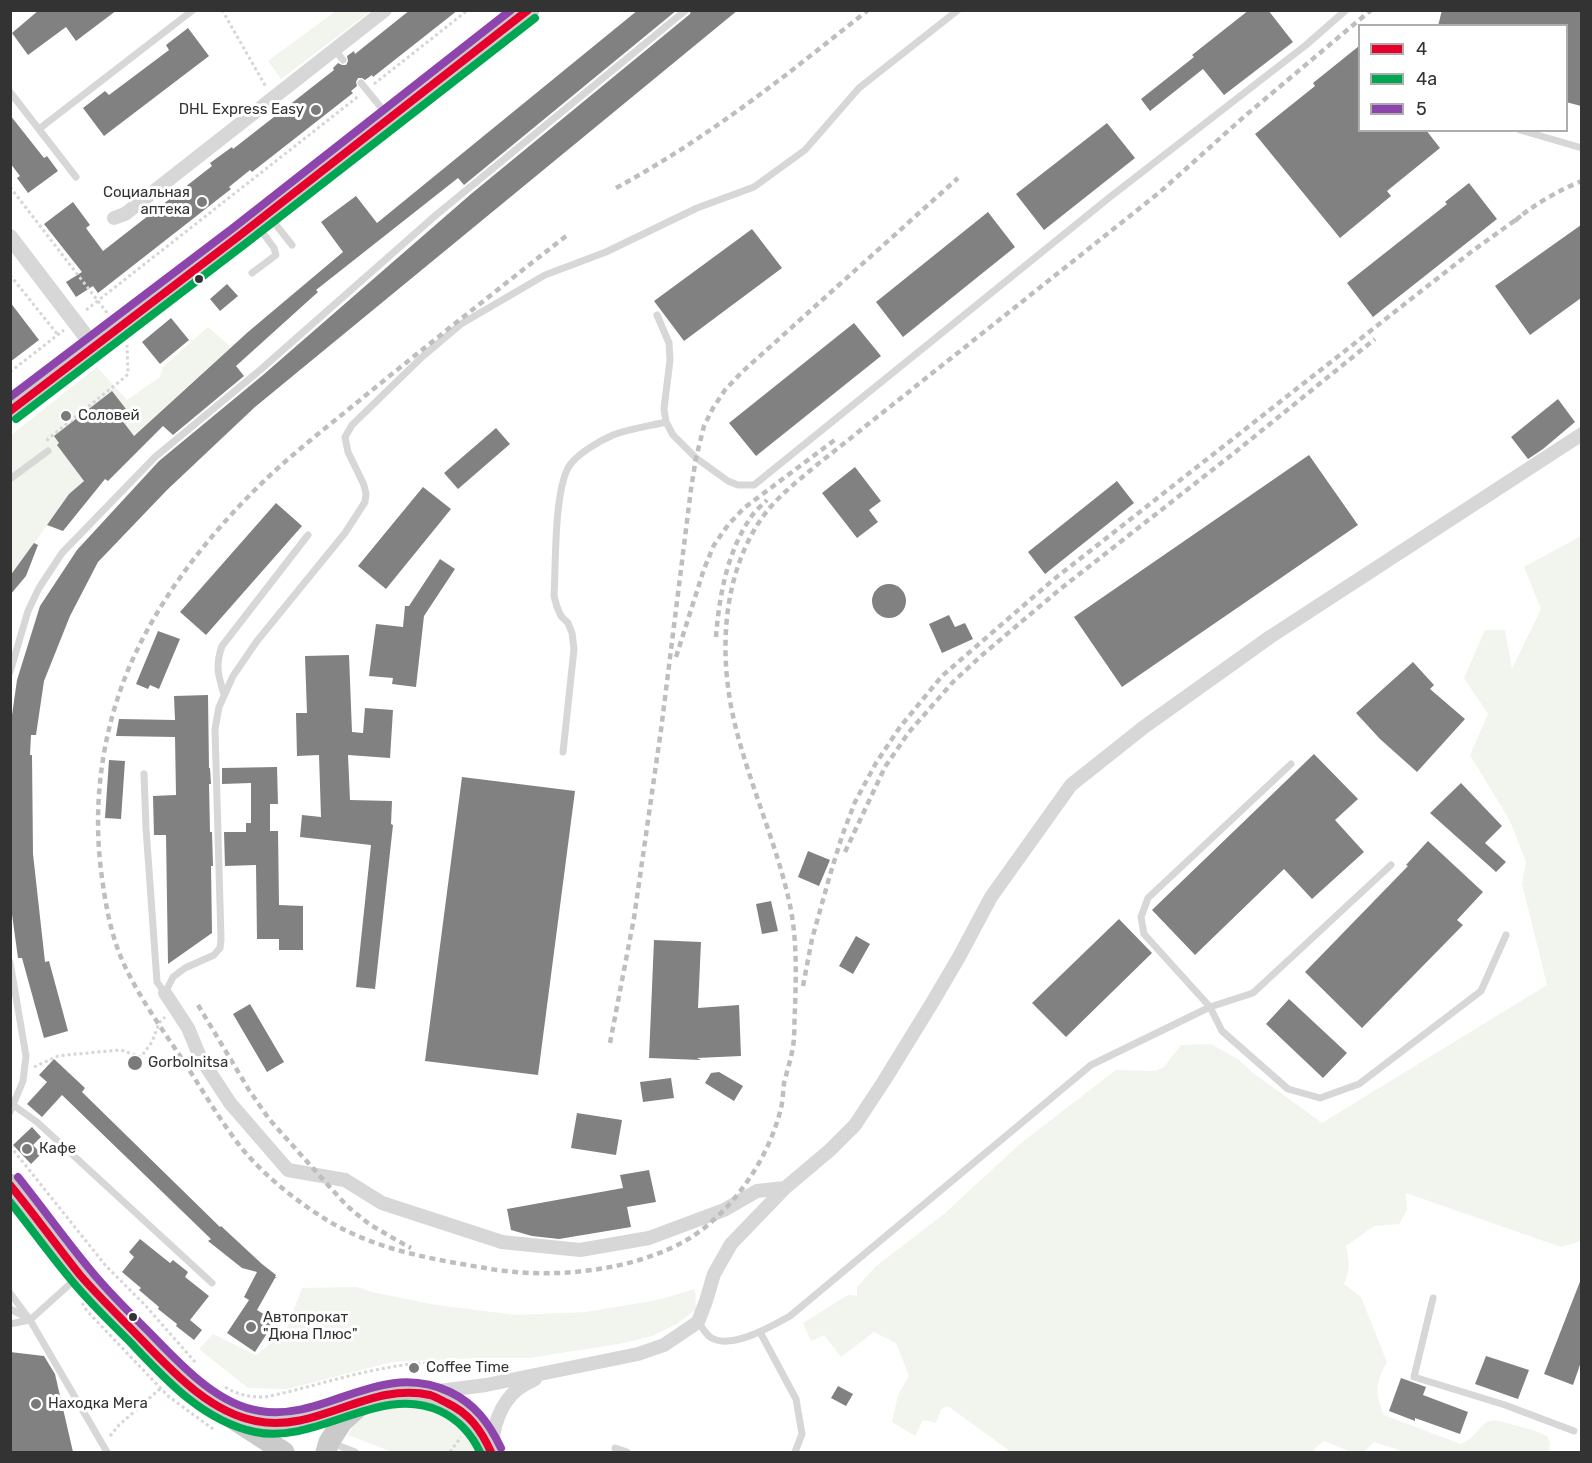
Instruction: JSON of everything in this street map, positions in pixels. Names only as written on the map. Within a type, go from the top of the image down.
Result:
[{"type":"main road","points":[[10,411],[529,10]]},
{"type":"main road","points":[[10,1184],[81,1274],[161,1359],[214,1391],[230,1417],[284,1452]]},
{"type":"main road","points":[[214,1391],[224,1410],[241,1418],[280,1423],[302,1419],[385,1394],[415,1392],[446,1400],[468,1415],[485,1437],[492,1452]]},
{"type":"main road","points":[[328,1447],[342,1422],[361,1405],[385,1394]]},
{"type":"street","points":[[114,218],[125,214],[273,98],[339,54],[385,10]]},
{"type":"street","points":[[10,237],[94,347]]},
{"type":"street","points":[[415,1392],[486,1385],[638,1354],[664,1345],[698,1322],[714,1274],[731,1244],[785,1188],[830,1150],[855,1125],[932,1003],[991,897],[1071,785],[1144,727],[1270,637],[1581,434]]},
{"type":"street","points":[[165,993],[188,1028],[200,1057],[230,1103],[288,1170],[345,1180],[382,1203],[502,1242],[580,1250],[649,1238],[724,1210],[758,1191],[785,1188]]},
{"type":"street","points":[[492,1452],[499,1413],[508,1399],[518,1389],[535,1379],[557,1371]]},
{"type":"lane","points":[[39,129],[193,10]]},
{"type":"lane","points":[[10,672],[27,611],[62,553],[155,457],[259,371],[436,215],[686,10]]},
{"type":"lane","points":[[144,774],[157,982],[165,993],[173,977],[185,968],[214,955],[220,948],[215,729],[219,706],[233,676],[257,642],[345,533],[365,502],[364,485],[348,452],[345,437],[352,425],[422,357],[461,324],[545,275],[606,252],[697,208],[754,187],[805,150],[859,88],[958,10]]},
{"type":"lane","points":[[657,315],[669,343],[664,409],[666,422],[673,435],[696,458],[728,481],[738,485],[754,485],[1110,197],[1306,45],[1346,10]]},
{"type":"lane","points":[[361,83],[389,118]]},
{"type":"lane","points":[[10,92],[76,177]]},
{"type":"lane","points":[[1527,132],[1581,148]]},
{"type":"lane","points":[[261,219],[292,245]]},
{"type":"lane","points":[[252,273],[276,255],[261,219]]},
{"type":"lane","points":[[563,752],[574,649],[572,633],[568,623],[561,616],[554,596],[558,522],[564,479],[569,466],[597,443],[614,435],[666,422]]},
{"type":"lane","points":[[10,478],[48,451]]},
{"type":"lane","points":[[224,694],[217,670],[222,646],[308,535]]},
{"type":"lane","points":[[1291,764],[1148,898],[1141,917],[1144,934],[1210,1007],[1222,1031],[1288,1089],[1320,1098],[1359,1084],[1481,991],[1506,935]]},
{"type":"lane","points":[[698,1322],[711,1337],[721,1341],[741,1339],[790,1316],[1091,1065],[1210,1007],[1253,993],[1391,865]]},
{"type":"lane","points":[[10,962],[26,1056],[23,1082],[12,1108],[37,1122],[212,1283]]},
{"type":"lane","points":[[10,1324],[30,1320],[81,1274]]},
{"type":"lane","points":[[10,1293],[30,1320],[106,1452]]},
{"type":"lane","points":[[1433,1298],[1414,1377],[1505,1405],[1575,1431]]},
{"type":"lane","points":[[10,1309],[30,1320]]},
{"type":"lane","points":[[760,1332],[796,1399],[802,1434],[795,1452]]},
{"type":"lane","points":[[328,1447],[355,1452]]},
{"type":"lane","points":[[615,1448],[627,1452]]},
{"type":"path","points":[[222,10],[273,98]]},
{"type":"path","points":[[10,372],[58,335],[97,300],[468,10]]},
{"type":"path","points":[[10,186],[97,300]]},
{"type":"path","points":[[10,275],[58,335]]},
{"type":"path","points":[[48,451],[46,447],[48,439],[128,374],[127,345],[117,328]]},
{"type":"path","points":[[24,1071],[58,1056],[121,1050],[141,1057],[152,1042],[159,1023],[176,1009]]},
{"type":"path","points":[[10,1146],[106,1266],[145,1305],[200,1368]]},
{"type":"path","points":[[214,1391],[264,1397],[386,1368],[434,1363],[472,1365],[478,1369],[486,1385]]},
{"type":"path","points":[[102,1445],[119,1425],[161,1388]]},
{"type":"path","points":[[450,1452],[466,1429]]},
{"type":"shaded area","points":[[337,10],[371,11],[281,79],[268,61]]},
{"type":"shaded area","points":[[208,327],[231,347],[69,494],[11,576],[11,435],[97,367],[127,400],[160,377],[163,367]]},
{"type":"shaded area","points":[[1581,536],[1581,1241],[1561,1247],[1406,1193],[1407,1210],[1399,1224],[1374,1226],[1346,1246],[1349,1265],[1344,1284],[1361,1297],[1387,1362],[1378,1382],[1379,1400],[1384,1415],[1461,1444],[1470,1439],[1486,1422],[1495,1420],[1547,1436],[1550,1443],[1549,1452],[1405,1452],[1374,1442],[1365,1451],[1351,1452],[1324,1441],[1313,1452],[1011,1452],[948,1406],[941,1409],[936,1423],[923,1420],[915,1436],[892,1422],[898,1395],[909,1376],[896,1343],[874,1332],[841,1357],[824,1335],[811,1341],[803,1323],[848,1295],[857,1296],[857,1287],[876,1266],[944,1214],[1021,1143],[1116,1070],[1155,1071],[1164,1067],[1181,1045],[1211,1044],[1238,1059],[1252,1072],[1322,1123],[1547,985],[1522,884],[1526,862],[1510,821],[1470,755],[1488,714],[1464,678],[1485,630],[1505,630],[1512,669],[1541,609],[1524,567]]},
{"type":"shaded area","points":[[357,1287],[436,1305],[516,1315],[586,1312],[658,1300],[695,1289],[696,1309],[677,1324],[652,1336],[624,1343],[530,1358],[392,1362],[287,1389],[248,1388],[199,1349],[213,1334],[256,1355],[286,1331],[302,1288]]},
{"type":"shaded area","points":[[416,1403],[437,1410],[462,1426],[480,1452],[392,1452],[348,1435],[360,1420],[368,1415],[387,1408]]},
{"type":"building","points":[[39,10],[117,10],[76,41],[66,27],[28,55],[12,33]]},
{"type":"building","points":[[410,10],[458,10],[373,77],[372,75],[365,80],[358,78],[357,86],[351,91],[353,93],[252,172],[250,170],[229,187],[231,189],[98,293],[93,286],[76,297],[66,282],[82,272],[44,224],[73,202],[90,225],[86,228],[103,251],[212,166],[210,163],[232,147],[233,149],[334,70],[333,68],[338,63],[346,65],[347,56],[354,51],[355,54]]},
{"type":"building","points":[[638,10],[677,10],[464,185],[458,178],[316,290],[318,292],[236,366],[244,376],[173,435],[163,426],[108,481],[105,479],[63,531],[47,525],[69,494],[84,481],[57,445],[59,443],[54,436],[112,391],[126,409],[118,415],[134,436],[248,332],[343,252],[321,222],[356,196],[377,223]]},
{"type":"building","points":[[691,10],[738,10],[255,407],[167,490],[98,562],[70,616],[44,681],[36,735],[31,735],[33,854],[45,962],[49,961],[68,1031],[44,1038],[22,958],[18,958],[10,900],[10,729],[17,680],[40,606],[77,550],[159,461],[263,375],[471,194],[690,14]]},
{"type":"building","points":[[1249,10],[1268,10],[1293,42],[1224,95],[1203,69],[1150,111],[1141,99]]},
{"type":"building","points":[[1442,10],[1581,10],[1581,106],[1568,103],[1568,24],[1438,24]]},
{"type":"building","points":[[188,28],[209,56],[104,136],[83,108],[105,91],[109,95],[169,50],[166,45]]},
{"type":"building","points":[[1358,47],[1358,132],[1428,132],[1440,148],[1387,191],[1391,196],[1340,238],[1255,134],[1315,86],[1313,83]]},
{"type":"building","points":[[10,115],[44,158],[47,156],[58,171],[28,193],[17,178],[20,176],[10,163]]},
{"type":"building","points":[[1107,123],[1135,158],[1044,230],[1016,194]]},
{"type":"building","points":[[1469,183],[1497,219],[1373,317],[1347,283],[1447,204],[1445,202]]},
{"type":"building","points":[[988,212],[1015,247],[903,337],[876,302]]},
{"type":"building","points":[[1581,225],[1581,298],[1530,335],[1495,286]]},
{"type":"building","points":[[752,229],[782,268],[684,341],[654,301]]},
{"type":"building","points":[[227,284],[238,296],[220,311],[210,299]]},
{"type":"building","points":[[10,302],[39,340],[10,362]]},
{"type":"building","points":[[171,318],[189,340],[160,364],[142,342]]},
{"type":"building","points":[[854,323],[881,356],[756,456],[729,423]]},
{"type":"building","points":[[1558,399],[1575,422],[1528,459],[1511,437]]},
{"type":"building","points":[[496,428],[510,444],[458,489],[444,473]]},
{"type":"building","points":[[1309,455],[1358,525],[1122,687],[1074,617]]},
{"type":"building","points":[[855,467],[881,501],[869,510],[878,522],[857,538],[822,493]]},
{"type":"building","points":[[1117,481],[1134,503],[1045,574],[1028,552]]},
{"type":"building","points":[[423,487],[451,509],[386,589],[358,566]]},
{"type":"building","points":[[276,503],[302,526],[206,635],[180,612]]},
{"type":"building","points":[[34,543],[38,545],[26,576],[10,595],[10,576]]},
{"type":"building","points":[[440,559],[455,569],[424,616],[416,687],[392,684],[393,678],[369,676],[376,624],[403,627],[405,606],[409,606]]},
{"type":"building","points":[[889,584],[901,589],[906,601],[901,613],[889,618],[877,613],[872,601],[877,589]]},
{"type":"building","points":[[949,615],[955,627],[965,623],[973,639],[942,653],[929,624]]},
{"type":"building","points":[[158,631],[180,639],[159,689],[150,685],[148,689],[136,684]]},
{"type":"building","points":[[349,655],[352,732],[363,733],[365,708],[393,710],[390,758],[348,755],[350,800],[392,801],[391,824],[393,825],[375,989],[356,987],[371,845],[300,837],[302,815],[321,817],[319,755],[297,756],[296,713],[307,713],[305,656]]},
{"type":"building","points":[[1413,662],[1434,685],[1430,689],[1465,719],[1417,772],[1380,739],[1356,713]]},
{"type":"building","points":[[208,695],[210,832],[212,832],[213,866],[211,866],[212,933],[168,964],[166,835],[154,835],[153,796],[176,795],[175,737],[116,736],[119,719],[175,720],[174,696]]},
{"type":"building","points":[[1314,754],[1358,799],[1335,820],[1364,852],[1312,899],[1284,869],[1195,955],[1152,910]]},
{"type":"building","points":[[109,760],[125,761],[121,819],[105,818]]},
{"type":"building","points":[[277,767],[278,804],[270,804],[270,831],[278,831],[279,905],[303,906],[303,950],[279,950],[279,939],[257,939],[256,865],[225,866],[224,832],[246,832],[246,823],[251,823],[251,783],[222,784],[222,768]]},
{"type":"building","points":[[462,777],[575,791],[538,1075],[425,1061]]},
{"type":"building","points":[[1461,783],[1502,826],[1485,843],[1506,862],[1496,872],[1430,813]]},
{"type":"building","points":[[1428,841],[1483,892],[1457,920],[1463,925],[1362,1028],[1305,972],[1408,866],[1406,865]]},
{"type":"building","points":[[808,851],[830,860],[819,886],[798,877]]},
{"type":"building","points":[[771,901],[778,931],[762,934],[756,904]]},
{"type":"building","points":[[1119,919],[1152,953],[1066,1037],[1032,1003]]},
{"type":"building","points":[[856,936],[870,944],[853,974],[839,966]]},
{"type":"building","points":[[654,940],[701,942],[698,1008],[739,1005],[741,1056],[697,1058],[701,1060],[649,1058]]},
{"type":"building","points":[[1289,999],[1347,1053],[1323,1078],[1266,1024]]},
{"type":"building","points":[[250,1004],[284,1062],[267,1072],[233,1014]]},
{"type":"building","points":[[54,1059],[85,1088],[82,1092],[220,1227],[276,1275],[277,1278],[257,1310],[275,1321],[255,1352],[227,1333],[249,1300],[244,1297],[257,1272],[242,1268],[208,1241],[211,1239],[62,1095],[42,1117],[27,1104],[47,1082],[39,1075]]},
{"type":"building","points":[[719,1072],[743,1086],[734,1101],[705,1083],[711,1073]]},
{"type":"building","points":[[671,1078],[674,1098],[643,1102],[640,1082]]},
{"type":"building","points":[[577,1113],[622,1120],[616,1155],[571,1148]]},
{"type":"building","name":"Кафе","points":[[32,1127],[41,1137],[33,1145],[41,1154],[31,1164],[13,1145]]},
{"type":"building","points":[[649,1170],[656,1202],[627,1207],[631,1227],[559,1239],[532,1236],[511,1230],[507,1209],[623,1188],[620,1175]]},
{"type":"building","points":[[140,1239],[170,1263],[173,1260],[188,1272],[185,1277],[209,1296],[190,1320],[202,1330],[194,1340],[158,1309],[159,1307],[139,1290],[141,1288],[122,1272],[134,1257],[129,1252]]},
{"type":"building","points":[[1581,1279],[1581,1362],[1573,1385],[1544,1374]]},
{"type":"building","name":"Находка Мега","points":[[10,1352],[44,1356],[55,1374],[73,1452],[10,1452]]},
{"type":"building","points":[[1486,1356],[1529,1370],[1518,1399],[1475,1384]]},
{"type":"building","points":[[1401,1378],[1426,1387],[1423,1395],[1468,1412],[1460,1434],[1389,1411]]},
{"type":"building","points":[[838,1386],[853,1394],[846,1406],[831,1398]]},
{"type":"railway","points":[[616,188],[715,127],[777,82],[868,10]]},
{"type":"railway","points":[[566,236],[291,456],[245,500],[205,544],[170,592],[140,643],[128,670],[105,746],[99,798],[99,851],[107,910],[123,962],[145,1003],[244,1151],[284,1190],[348,1232],[405,1252],[510,1272],[563,1273],[617,1266],[668,1250],[690,1238],[721,1213],[735,1198],[759,1164],[775,1127],[782,1105],[784,1083],[794,1042],[796,972],[794,935],[783,877],[735,726],[726,671],[725,648],[726,624],[734,578],[742,556],[764,515],[783,494],[818,464],[1160,192],[1246,115],[1371,10]]},
{"type":"railway","points":[[610,1043],[634,918],[661,730],[691,489],[704,426],[725,390],[742,372],[958,178]]},
{"type":"railway","points":[[1515,221],[1547,198],[1582,181]]},
{"type":"railway","points":[[803,986],[812,939],[830,875],[855,802],[876,763],[900,727],[942,676],[1053,580],[1471,252],[1521,216]]},
{"type":"railway","points":[[845,852],[885,767],[909,732],[953,682],[1059,590],[1375,339]]},
{"type":"railway","points":[[676,657],[704,569],[714,545],[728,525],[744,508],[836,439]]},
{"type":"railway","points":[[716,637],[719,606],[730,560],[751,517],[767,500]]},
{"type":"railway","points":[[198,1005],[269,1119],[347,1206],[369,1224],[411,1248]]},
{"type":"transit line","name":"5","points":[[10,397],[233,228],[511,10]]},
{"type":"transit line","name":"4","points":[[10,411],[528,10]]},
{"type":"transit line","name":"4а","points":[[16,419],[535,18]]},
{"type":"transit line","name":"5","points":[[18,1177],[110,1293],[173,1357],[214,1392],[244,1407],[260,1411],[284,1412],[308,1408],[376,1386],[400,1383],[424,1384],[450,1392],[467,1402],[486,1422],[501,1448]]},
{"type":"transit line","name":"4","points":[[10,1185],[80,1275],[102,1299],[178,1376],[223,1409],[256,1421],[278,1423],[322,1415],[386,1395],[408,1393],[430,1395],[455,1407],[468,1417],[483,1436],[491,1452]]},
{"type":"transit line","name":"4а","points":[[10,1202],[64,1271],[101,1313],[172,1385],[202,1409],[219,1419],[255,1432],[279,1434],[325,1424],[372,1409],[395,1404],[417,1404],[440,1411],[459,1423],[473,1439],[480,1452]]},
{"type":"place","name":"DHL Express Easy","points":[[316,110]]},
{"type":"place","name":"Социальная аптека","points":[[202,202]]},
{"type":"place","name":"Соловей","points":[[66,416]]},
{"type":"place","name":"Gorbolnitsa","points":[[135,1063]]},
{"type":"place","name":"Кафе","points":[[27,1149]]},
{"type":"place","name":"Автопрокат \"Дюна Плюс\"","points":[[251,1327]]},
{"type":"place","name":"Coffee Time","points":[[414,1368]]},
{"type":"place","name":"Находка Мега","points":[[36,1404]]}]
